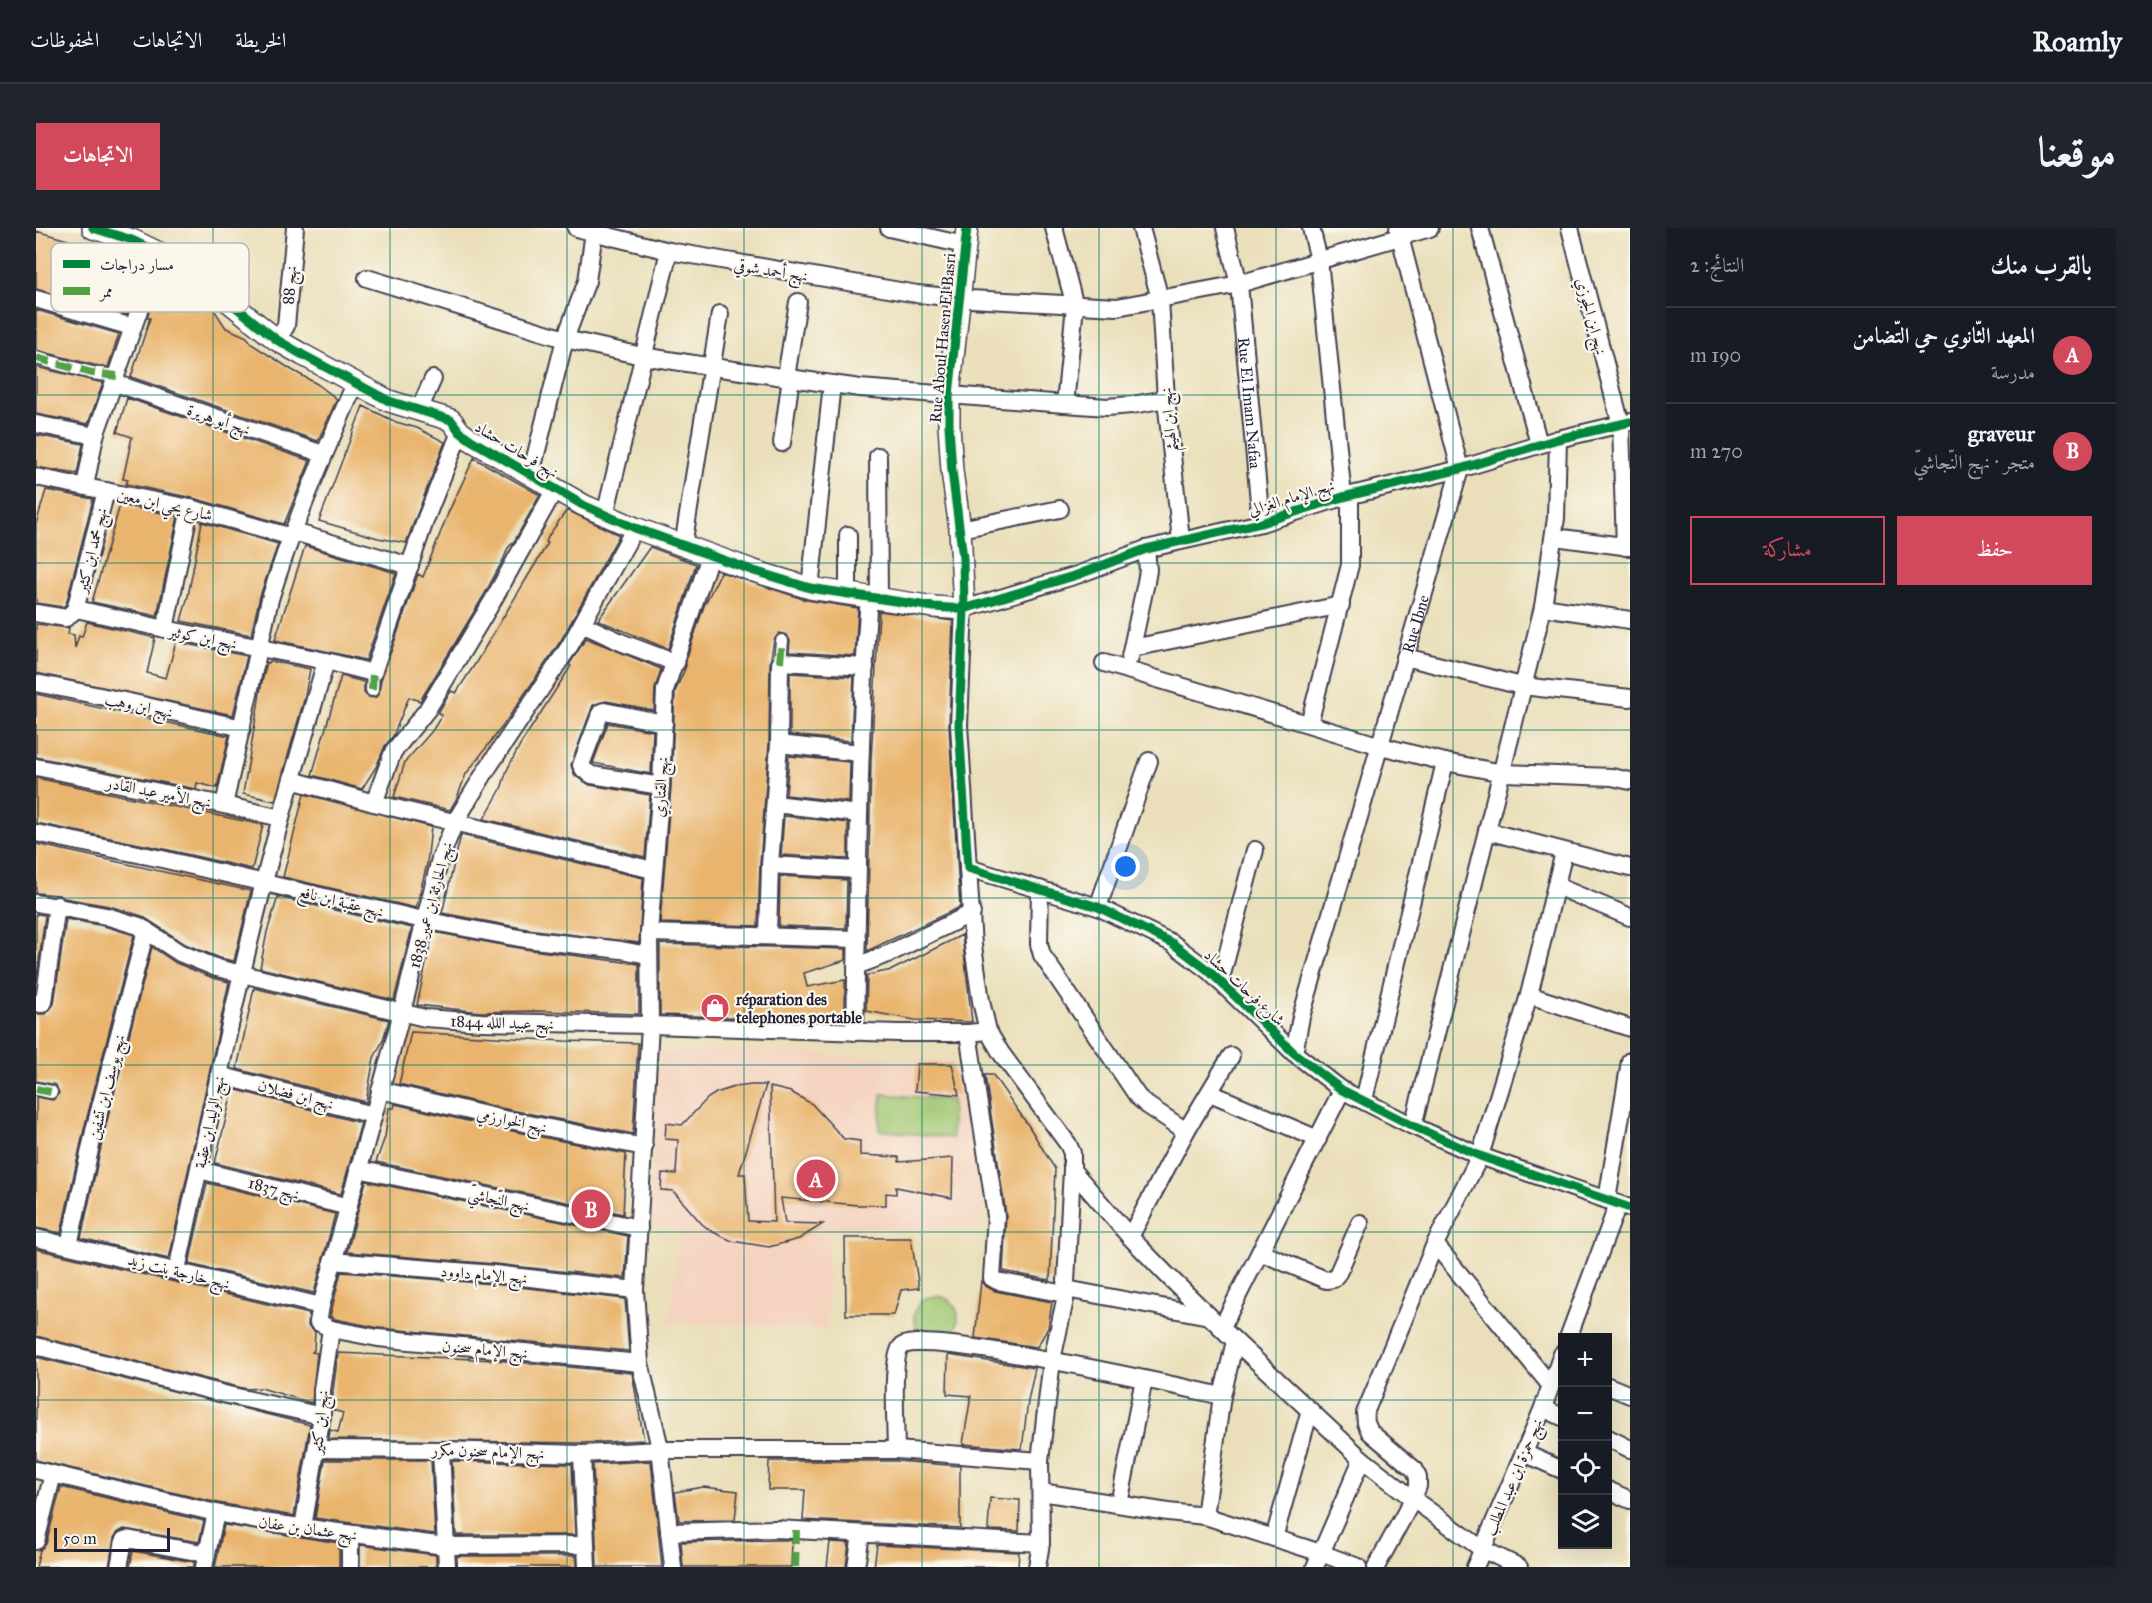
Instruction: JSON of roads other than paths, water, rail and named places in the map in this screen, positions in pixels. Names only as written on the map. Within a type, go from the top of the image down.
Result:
[{"type":"street","name":"نهج فرحات حشاد","points":[[93,228],[138,243]]},
{"type":"street","name":"نهج 88","points":[[277,340],[286,326],[295,228]]},
{"type":"street","name":"نهج أحمد شوقي","points":[[576,228],[669,251],[870,286],[965,299],[1129,307],[1239,284],[1399,233],[1430,228]]},
{"type":"street","points":[[889,228],[966,236]]},
{"type":"street","points":[[1054,228],[1075,306],[1065,404]]},
{"type":"street","name":"نهج ابن الهيثم","points":[[1141,228],[1160,299],[1166,399],[1181,540]]},
{"type":"street","name":"Rue El Imam Nafaa","points":[[1225,228],[1239,284],[1261,523]]},
{"type":"street","points":[[1309,724],[1350,565],[1346,496],[1320,260],[1311,228]]},
{"type":"street","points":[[1480,228],[1539,444]]},
{"type":"street","name":"نهج ابن الجوزي","points":[[1570,228],[1625,424],[1627,547]]},
{"type":"street","points":[[531,474],[565,339],[587,281],[594,232]]},
{"type":"street","points":[[1399,233],[1460,469]]},
{"type":"street","name":"Rue Aboul Hasen El Basri","points":[[964,609],[963,558],[949,444],[950,395],[965,299],[966,236]]},
{"type":"street","points":[[605,515],[669,251]]},
{"type":"street","points":[[367,278],[565,339],[642,356],[713,367],[860,388],[1107,407],[1166,399]]},
{"type":"street","points":[[36,299],[51,303]]},
{"type":"street","points":[[782,443],[798,302]]},
{"type":"street","points":[[81,312],[132,327]]},
{"type":"street","points":[[84,486],[95,436],[137,312]]},
{"type":"street","name":"نهج فرحات حشاد","points":[[242,312],[277,340],[355,384],[389,401],[451,420],[460,432],[555,489],[635,528],[710,556],[810,588],[934,607],[964,609]]},
{"type":"street","points":[[682,546],[720,314]]},
{"type":"street","points":[[36,358],[116,380]]},
{"type":"street","points":[[419,410],[433,379]]},
{"type":"street","name":"نهج أبو هريرة","points":[[116,380],[324,454]]},
{"type":"street","points":[[224,805],[270,598],[324,454],[355,384]]},
{"type":"street","points":[[810,588],[832,384]]},
{"type":"street","points":[[36,424],[95,436]]},
{"type":"street","name":"نهج الإمام الغزالي","points":[[964,609],[1077,575],[1146,549],[1261,523],[1346,496],[1460,469],[1539,444],[1625,424]]},
{"type":"street","points":[[372,690],[373,673],[460,432]]},
{"type":"street","points":[[1413,1126],[1543,607],[1555,537],[1558,439]]},
{"type":"street","points":[[855,1032],[857,870],[861,800],[860,753],[865,667],[874,598],[878,456]]},
{"type":"street","name":"Rue Ibne","points":[[1293,1053],[1301,1017],[1460,469]]},
{"type":"street","name":"شارع يحي ابن معين","points":[[37,483],[84,486],[189,508],[410,566]]},
{"type":"street","points":[[374,803],[388,761],[396,747],[426,711],[492,602],[555,489]]},
{"type":"street","name":"نهج محمد ابن كثير","points":[[75,610],[106,491]]},
{"type":"street","points":[[165,629],[189,508]]},
{"type":"street","points":[[960,529],[1060,509]]},
{"type":"street","name":"نهج الحارثة ابن عمير 1838","points":[[323,1319],[332,1261],[402,1012],[423,920],[440,859],[454,822],[486,770],[569,647],[635,528]]},
{"type":"street","points":[[848,535],[848,594]]},
{"type":"street","points":[[1555,537],[1627,547]]},
{"type":"street","points":[[1126,669],[1133,648],[1148,570],[1146,549]]},
{"type":"street","name":"نهج القتاري","points":[[673,1567],[660,1450],[640,1363],[635,1290],[650,1025],[649,933],[661,786],[666,684],[676,663],[710,556]]},
{"type":"street","points":[[1133,648],[1341,605]]},
{"type":"street","points":[[1543,607],[1630,620]]},
{"type":"street","points":[[964,609],[959,724],[975,965],[981,1001],[988,1031],[1001,1053],[1068,1144],[1072,1153],[1065,1291],[1052,1360],[1040,1461],[1041,1543],[1037,1567]]},
{"type":"street","name":"نهج ابن كوثير","points":[[36,613],[66,618],[75,610],[326,661],[373,673]]},
{"type":"street","points":[[582,624],[623,643],[676,663]]},
{"type":"street","points":[[768,935],[770,865],[779,744],[782,641]]},
{"type":"street","points":[[1405,657],[1522,686],[1630,698]]},
{"type":"street","name":"نهج الوليد ابن عقبة","points":[[177,1270],[219,1075],[265,883],[326,661]]},
{"type":"street","points":[[780,662],[865,667]]},
{"type":"street","points":[[1104,663],[1380,746],[1445,762],[1503,773],[1612,777],[1630,781]]},
{"type":"street","name":"نهج ابن وهب","points":[[36,683],[242,729]]},
{"type":"street","points":[[661,786],[592,775],[581,765],[601,712],[664,723]]},
{"type":"street","points":[[779,744],[860,753]]},
{"type":"street","points":[[1098,907],[1149,761]]},
{"type":"street","points":[[1364,1100],[1445,762]]},
{"type":"street","name":"نهج الأمير عبد القادر","points":[[36,767],[224,805],[281,819]]},
{"type":"street","points":[[292,780],[374,803],[653,870]]},
{"type":"street","points":[[775,804],[859,814]]},
{"type":"street","points":[[1487,831],[1630,868]]},
{"type":"street","name":"نهج عقبة ابن نافع","points":[[36,833],[423,920],[525,939],[648,955]]},
{"type":"street","points":[[1220,982],[1256,850]]},
{"type":"street","points":[[1376,1567],[1413,1499],[1418,1486],[1418,1478],[1415,1470],[1370,1432],[1365,1413],[1435,1244],[1480,1156],[1529,995],[1564,852]]},
{"type":"street","points":[[770,865],[857,870]]},
{"type":"street","name":"شارع فرحات حشاد","points":[[968,868],[1098,907],[1172,942],[1209,971],[1293,1053],[1342,1090],[1413,1126],[1480,1156],[1618,1204]]},
{"type":"street","points":[[1556,886],[1630,917]]},
{"type":"street","points":[[1040,889],[1039,944],[1042,956],[1138,1097],[1186,1131]]},
{"type":"street","name":"نهج عبيد اللله 1844","points":[[36,903],[57,905],[117,919],[146,930],[180,953],[217,969],[425,1018],[855,1032],[968,1033],[988,1031]]},
{"type":"street","points":[[36,1003],[44,1002],[57,905]]},
{"type":"street","points":[[856,966],[888,954],[972,913]]},
{"type":"street","name":"نهج يوسف ابن تشفين","points":[[69,1245],[95,1127],[146,930]]},
{"type":"street","points":[[649,933],[857,939]]},
{"type":"street","points":[[1529,995],[1630,1028]]},
{"type":"street","points":[[968,1033],[996,1216],[992,1278],[997,1281],[1065,1291],[1216,1322]]},
{"type":"street","points":[[1130,1237],[1186,1131],[1231,1056]]},
{"type":"street","points":[[1570,1333],[1618,1204],[1630,1061]]},
{"type":"street","name":"نهج ابن فضلان","points":[[219,1075],[373,1115]]},
{"type":"street","points":[[36,1089],[51,1092]]},
{"type":"street","name":"نهج الخوارزمي","points":[[380,1090],[499,1118],[644,1148]]},
{"type":"street","points":[[1216,1322],[1260,1252],[1342,1090]]},
{"type":"street","points":[[1210,1093],[1318,1139]]},
{"type":"street","name":"نهج النّجاشيّ","points":[[358,1169],[639,1228]]},
{"type":"street","name":"نهج 1837","points":[[199,1170],[349,1207]]},
{"type":"street","points":[[1072,1170],[1130,1237],[1168,1276],[1362,1459],[1482,1549],[1520,1567]]},
{"type":"street","points":[[1260,1252],[1326,1280],[1333,1279],[1338,1273],[1360,1223]]},
{"type":"street","name":"نهج خارجة بنت زيد","points":[[36,1238],[177,1270],[323,1319]]},
{"type":"street","points":[[1435,1244],[1551,1386]]},
{"type":"street","name":"نهج الإمام داوود","points":[[332,1261],[494,1274],[635,1290]]},
{"type":"street","name":"نهج الإمام سحنون","points":[[323,1319],[378,1338],[640,1363]]},
{"type":"street","name":"نهج ابن كثير","points":[[303,1527],[322,1416],[323,1319]]},
{"type":"street","points":[[1205,1516],[1222,1396],[1235,1341]]},
{"type":"street","points":[[896,1450],[896,1376],[898,1354],[900,1347],[905,1344],[955,1346],[1052,1360],[1222,1396]]},
{"type":"street","points":[[36,1346],[228,1395],[322,1416]]},
{"type":"street","name":"نهج حمزة ابن عبد المطلب","points":[[1475,1567],[1558,1369]]},
{"type":"street","points":[[1119,1504],[1144,1379]]},
{"type":"street","points":[[1612,1387],[1629,1392]]},
{"type":"street","points":[[1543,1408],[1558,1415]]},
{"type":"street","points":[[1274,1538],[1310,1410]]},
{"type":"street","points":[[1612,1440],[1630,1449]]},
{"type":"street","name":"نهج الإمام سحنون مكرر","points":[[316,1449],[582,1454],[660,1450],[896,1450],[1040,1461]]},
{"type":"street","points":[[441,1450],[447,1567]]},
{"type":"street","points":[[1524,1453],[1558,1468]]},
{"type":"street","points":[[582,1454],[587,1567]]},
{"type":"street","points":[[1318,1560],[1362,1459]]},
{"type":"street","name":"نهج عثمان بن عفان","points":[[36,1470],[216,1513],[350,1534],[445,1546],[585,1545]]},
{"type":"street","points":[[37,1535],[53,1474]]},
{"type":"street","points":[[1041,1492],[1205,1516],[1274,1538],[1318,1560],[1358,1567]]},
{"type":"street","points":[[1612,1492],[1630,1500]]},
{"type":"street","points":[[119,1567],[124,1540],[127,1539],[206,1561],[216,1513]]},
{"type":"street","points":[[669,1532],[776,1529],[1041,1543]]},
{"type":"street","points":[[350,1534],[350,1567]]},
{"type":"street","points":[[856,1567],[861,1534]]},
{"type":"place","name":"réparation des telephones portable","points":[[715,1008]]},
{"type":"place","name":"المعهد الثّانوي حي التّضامن","points":[[816,1179]]},
{"type":"place","name":"graveur","points":[[591,1209]]}]
